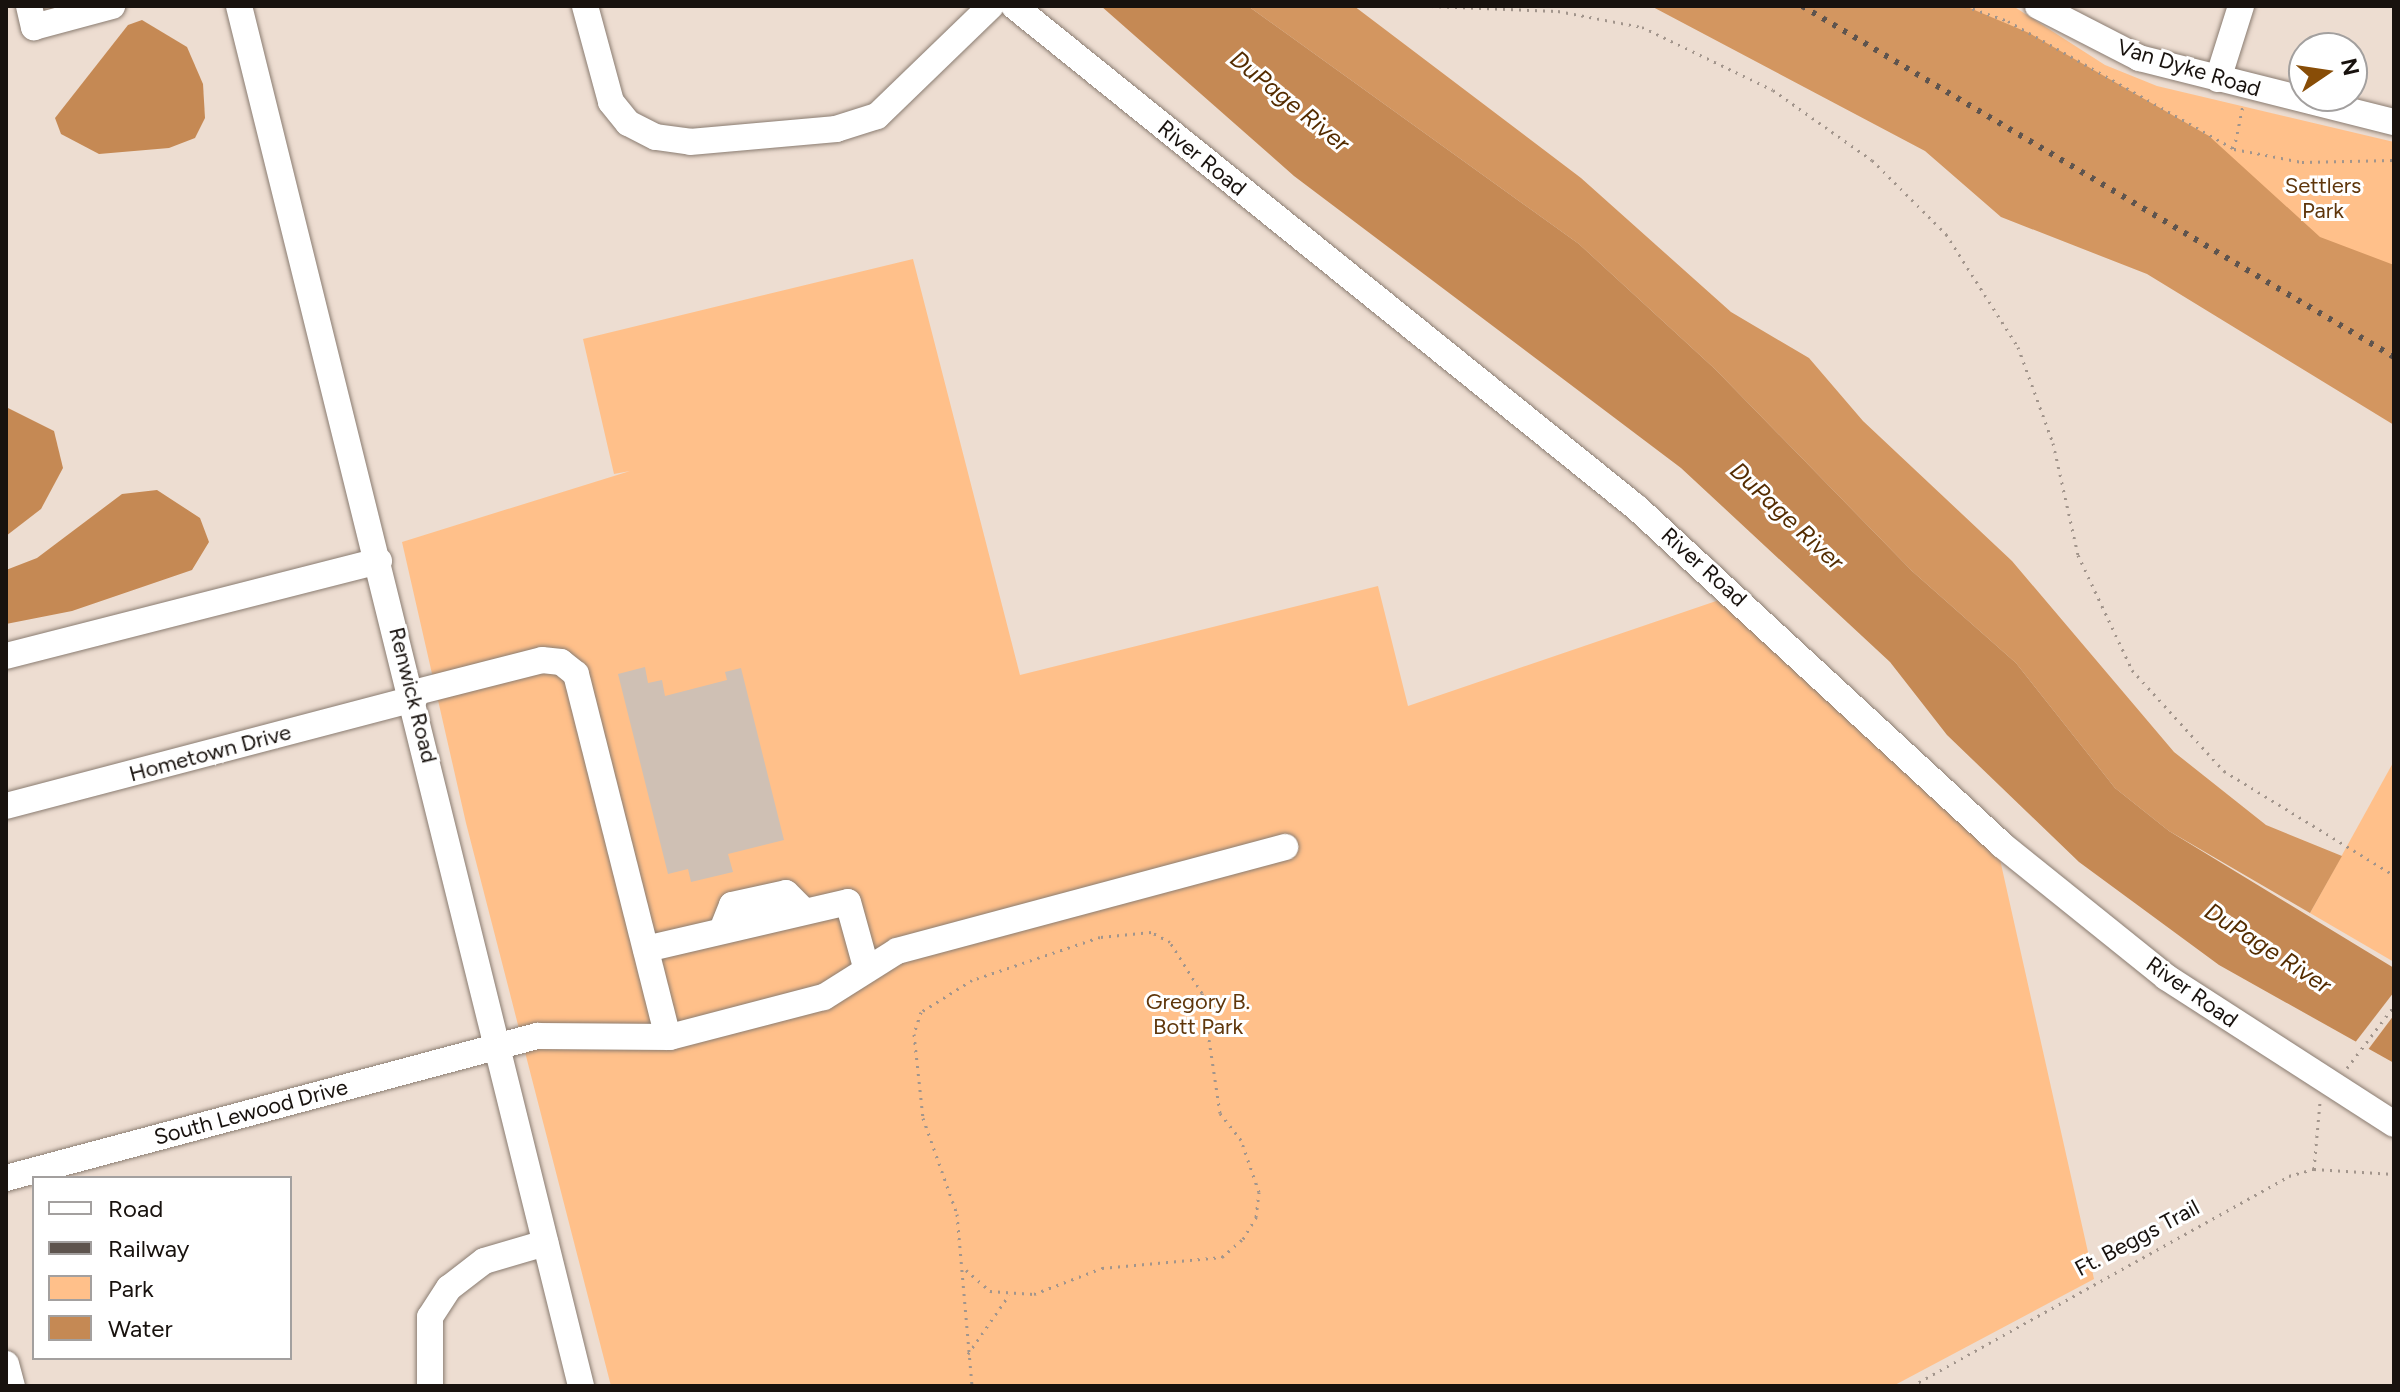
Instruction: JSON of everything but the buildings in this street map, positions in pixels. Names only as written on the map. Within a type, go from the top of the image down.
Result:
[{"type":"street","points":[[29,6],[34,27],[76,11],[112,6]]},
{"type":"street","name":"Renwick Road","points":[[239,6],[414,696],[496,1046],[581,1386]]},
{"type":"street","points":[[585,6],[611,102],[628,123],[656,137],[690,142],[836,129],[877,116],[991,6]]},
{"type":"street","name":"River Road","points":[[1014,6],[1637,508],[2002,845],[2166,977],[2394,1124]]},
{"type":"street","name":"Van Dyke Road","points":[[2038,6],[2139,58],[2394,122]]},
{"type":"street","points":[[2218,79],[2241,6]]},
{"type":"street","points":[[6,656],[379,561]]},
{"type":"street","name":"Hometown Drive","points":[[6,806],[542,660],[561,662],[576,674],[646,949]]},
{"type":"street","name":"South Lewood Drive","points":[[6,1178],[537,1036],[668,1037],[824,997],[866,967],[1018,915],[1285,847]]},
{"type":"street","points":[[668,1037],[646,949],[722,930],[732,905],[786,893],[804,911],[848,902],[866,967]]},
{"type":"street","points":[[430,1386],[430,1317],[449,1288],[484,1261],[545,1243]]},
{"type":"street","points":[[6,1364],[12,1386]]},
{"type":"path","points":[[1431,6],[1558,11],[1642,27],[1773,90],[1872,160],[1946,234],[2018,347],[2046,416],[2078,555],[2132,670],[2224,771],[2394,875]]},
{"type":"path","points":[[1965,6],[2008,21],[2234,149],[2302,162],[2394,160]]},
{"type":"path","points":[[2234,149],[2247,87]]},
{"type":"path","points":[[966,1270],[990,1291],[1009,1295],[1052,1291],[1113,1266],[1222,1257],[1256,1217],[1251,1167],[1220,1113],[1209,1074],[1202,993],[1170,942],[1151,932],[1100,937],[972,980],[921,1012],[914,1034],[923,1118],[951,1186],[966,1270],[967,1355],[972,1386]]},
{"type":"path","points":[[2353,1060],[2394,1006]]},
{"type":"path","points":[[2332,1086],[2316,1118],[2314,1169],[2394,1174]]},
{"type":"path","name":"Ft. Beggs Trail","points":[[1912,1386],[2094,1279],[2314,1169]]},
{"type":"path","points":[[967,1355],[1009,1295]]},
{"type":"green space","name":"Settlers Park","points":[[1868,6],[2013,6],[2105,65],[2157,86],[2394,142],[2394,322]]},
{"type":"green space","name":"Gregory B. Bott Park","points":[[913,259],[1020,675],[1378,586],[1408,706],[1728,597],[1997,846],[2094,1279],[1893,1386],[611,1386],[466,823],[402,542],[630,471],[614,474],[583,339]]},
{"type":"green space","points":[[2394,761],[2394,962],[2310,913]]},
{"type":"shaded area","points":[[1248,6],[1354,6],[1581,178],[1731,312],[1809,358],[1863,421],[2012,561],[2174,752],[2266,825],[2342,856],[2310,913],[2169,831],[2115,788],[2016,663],[1912,571],[1715,369],[1579,244]]},
{"type":"shaded area","points":[[1651,6],[1965,6],[2029,33],[2209,136],[2320,237],[2394,265],[2394,425],[2147,274],[2001,217],[1925,151]]},
{"type":"water","name":"DuPage River","points":[[1101,6],[1248,6],[1579,244],[1715,369],[1912,571],[2016,663],[2115,788],[2169,831],[2394,968],[2394,1063],[2219,965],[2079,862],[1947,735],[1890,662],[1681,468],[1294,176]]},
{"type":"water","points":[[142,20],[187,47],[203,84],[205,118],[195,138],[169,148],[99,154],[61,134],[55,118],[128,25]]},
{"type":"water","points":[[6,407],[54,431],[63,468],[41,509],[6,536]]},
{"type":"water","points":[[157,490],[200,518],[209,542],[192,570],[72,611],[6,624],[6,570],[37,558],[122,494]]},
{"type":"pier","points":[[2394,992],[2394,1015],[2367,1051],[2354,1044]]},
{"type":"railway","points":[[1802,6],[2394,357]]}]
